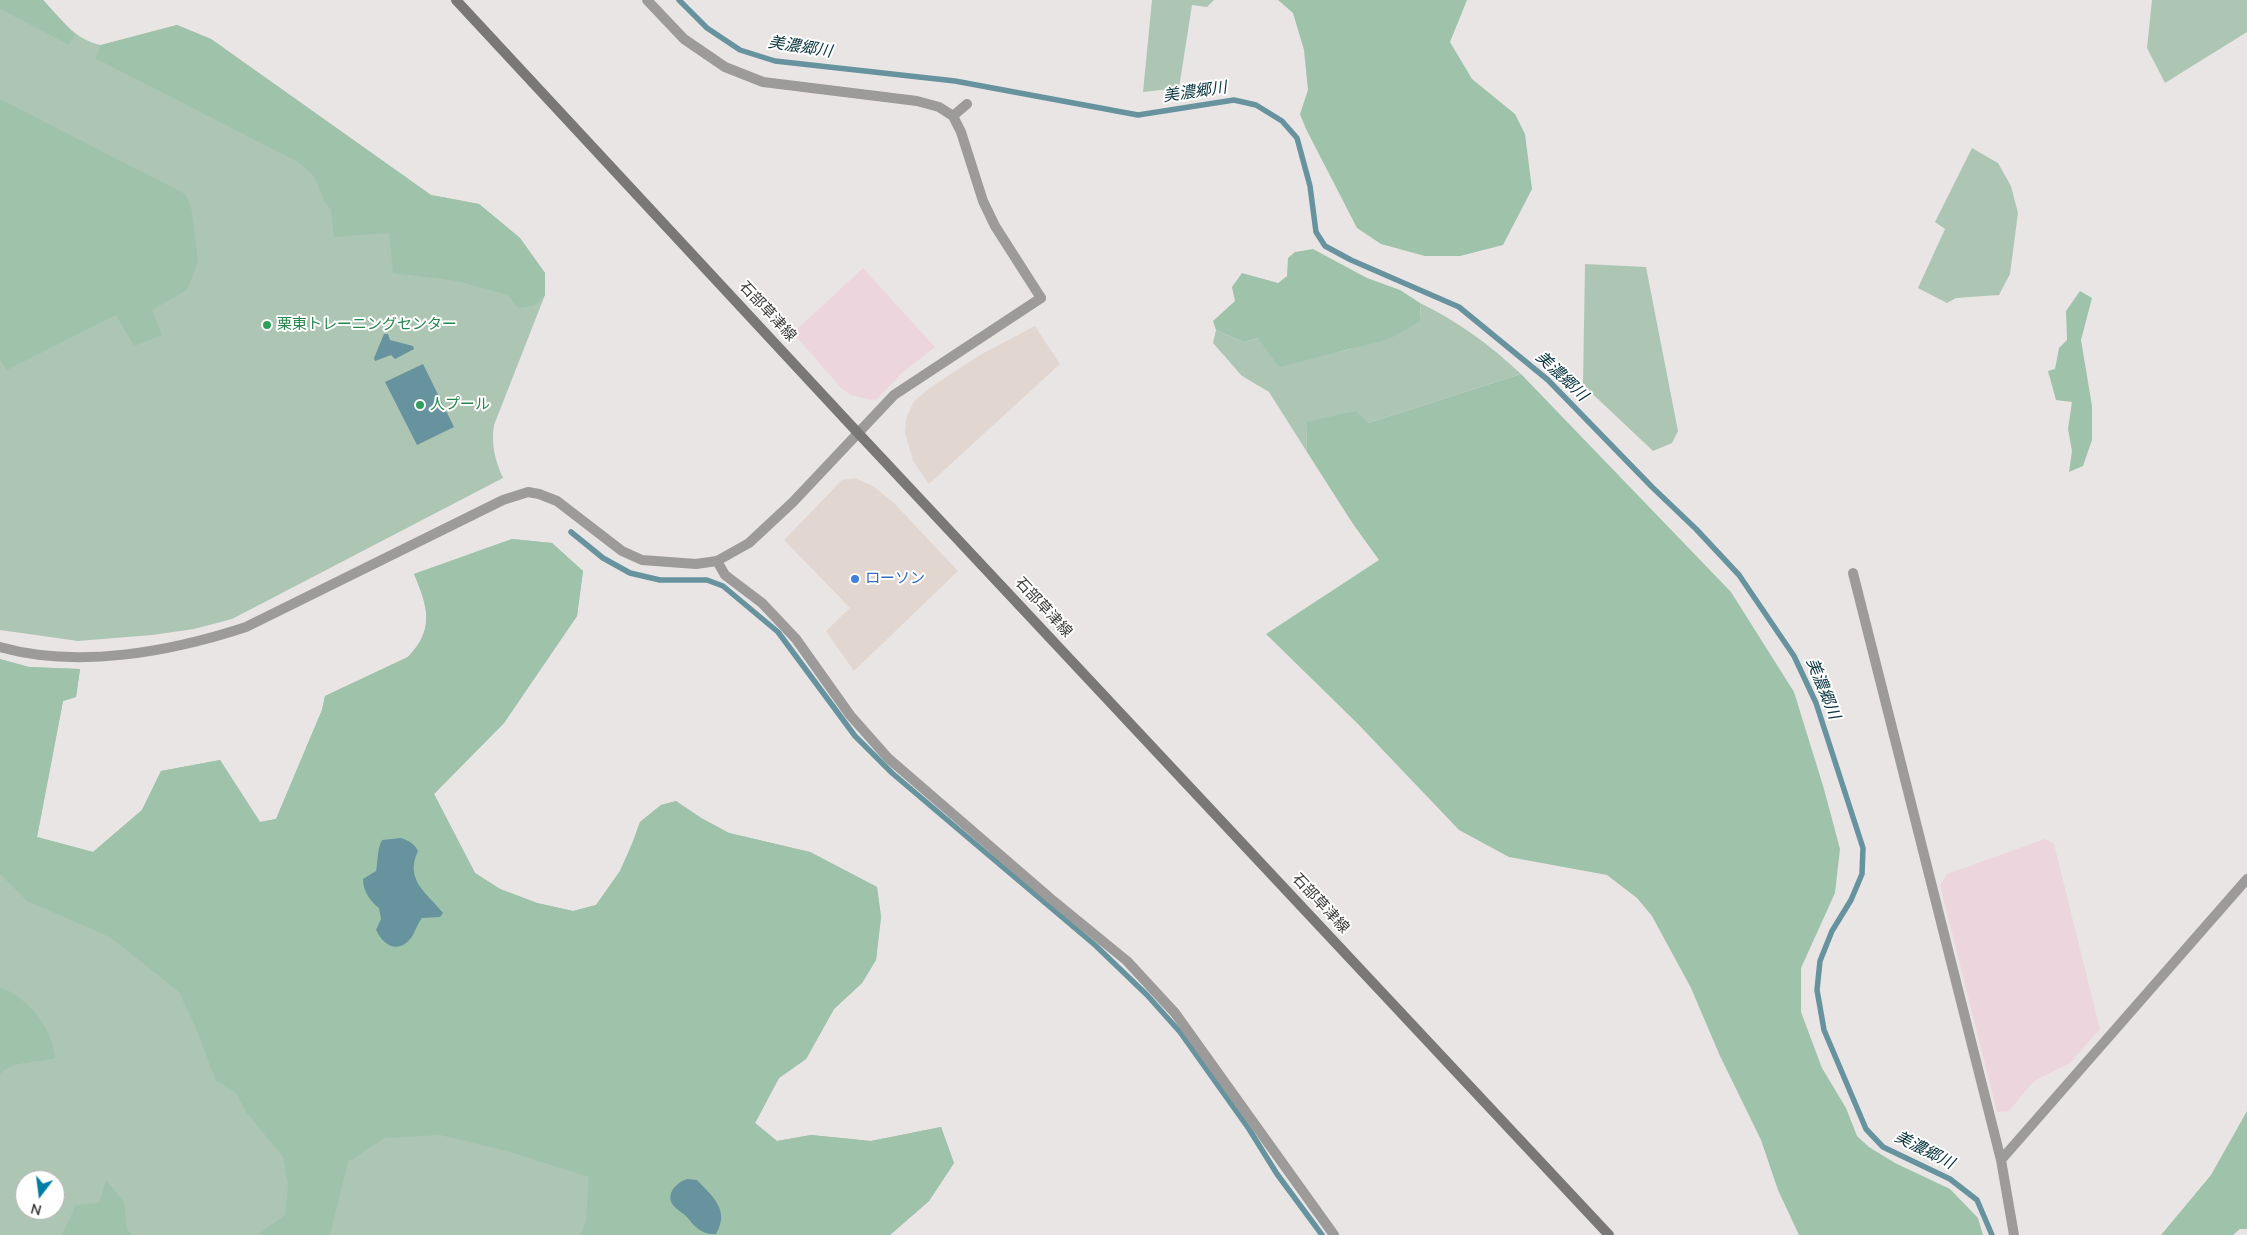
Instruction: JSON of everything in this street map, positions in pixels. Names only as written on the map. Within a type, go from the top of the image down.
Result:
[{"type":"main road","name":"石部草津線","points":[[456,0],[859,434],[1610,1235]]},
{"type":"street","points":[[0,647],[13,651],[65,658],[92,658],[208,640],[246,627],[503,500],[528,492],[557,501],[622,551],[642,560],[696,564],[717,561],[749,543],[859,434],[894,395],[1041,298],[991,218],[983,201],[961,132],[953,116],[938,107],[917,101],[763,82],[725,67],[684,39],[646,0]]},
{"type":"street","points":[[953,116],[967,104]]},
{"type":"street","points":[[717,561],[725,575],[762,603],[796,639],[850,715],[888,758],[1050,898],[1127,961],[1175,1013],[1334,1235]]},
{"type":"street","points":[[1853,573],[2001,1160],[2014,1235]]},
{"type":"street","points":[[2001,1160],[2247,879]]},
{"type":"shaded area","points":[[863,268],[935,347],[903,372],[877,399],[870,400],[851,395],[841,388],[793,333]]},
{"type":"shaded area","points":[[1035,326],[1060,364],[929,484],[913,461],[905,432],[906,419],[914,401],[931,387],[980,355]]},
{"type":"shaded area","points":[[855,478],[873,486],[894,503],[958,571],[854,671],[826,631],[850,608],[784,540],[842,480]]},
{"type":"shaded area","points":[[2045,839],[2054,844],[2100,1029],[2070,1063],[2034,1081],[2009,1111],[1997,1112],[1940,885],[1947,874]]},
{"type":"green space","name":"栗東トレーニングセンター","points":[[0,0],[43,0],[76,34],[101,45],[177,25],[211,39],[431,195],[479,204],[520,238],[545,273],[545,295],[494,425],[494,452],[503,478],[232,619],[194,629],[152,635],[78,641],[0,630]]},
{"type":"green space","points":[[0,0],[43,0],[75,35],[69,45],[0,9]]},
{"type":"green space","points":[[1152,0],[1214,0],[1207,7],[1192,5],[1179,88],[1143,92]]},
{"type":"green space","points":[[1278,0],[1467,0],[1450,42],[1472,79],[1515,114],[1525,134],[1532,189],[1503,245],[1460,256],[1425,256],[1381,244],[1357,228],[1300,114],[1308,90],[1304,50],[1293,13]]},
{"type":"green space","points":[[2152,0],[2247,0],[2247,32],[2165,83],[2147,48]]},
{"type":"green space","points":[[177,25],[211,39],[431,195],[479,204],[520,238],[545,273],[545,295],[533,306],[518,308],[508,295],[457,281],[393,273],[389,233],[334,237],[331,209],[324,200],[317,182],[310,172],[298,162],[95,58],[101,45]]},
{"type":"green space","points":[[0,99],[185,194],[191,207],[198,261],[187,290],[152,310],[162,335],[134,346],[116,315],[7,370],[0,359]]},
{"type":"green space","points":[[1972,148],[1998,163],[2011,186],[2018,213],[2010,274],[1999,295],[1956,298],[1947,303],[1918,288],[1945,229],[1935,222]]},
{"type":"green space","points":[[1313,249],[1367,278],[1400,290],[1420,303],[1421,321],[1389,339],[1279,367],[1258,338],[1244,342],[1216,330],[1213,321],[1235,301],[1232,287],[1242,273],[1278,283],[1287,276],[1288,258],[1295,252]]},
{"type":"green space","points":[[1585,264],[1646,267],[1678,431],[1672,443],[1653,451],[1583,385]]},
{"type":"green space","points":[[2080,291],[2092,298],[2081,340],[2092,406],[2092,440],[2083,466],[2069,472],[2072,451],[2068,429],[2072,402],[2056,400],[2048,371],[2055,369],[2059,348],[2067,340],[2066,311]]},
{"type":"green space","points":[[1420,303],[1474,335],[1521,374],[1368,423],[1306,422],[1307,452],[1269,392],[1242,376],[1213,343],[1216,330],[1244,342],[1258,338],[1317,356],[1347,350],[1421,321]]},
{"type":"green space","points":[[1521,374],[1731,592],[1794,692],[1824,789],[1840,849],[1835,893],[1801,968],[1801,1012],[1822,1068],[1846,1108],[1857,1136],[1869,1147],[1895,1163],[1950,1189],[1978,1218],[1983,1235],[1799,1235],[1778,1190],[1761,1140],[1720,1056],[1691,988],[1652,916],[1637,898],[1607,875],[1509,857],[1459,830],[1358,724],[1266,634],[1379,560],[1353,524],[1307,452],[1306,422],[1356,411],[1368,423]]},
{"type":"green space","points":[[512,539],[552,543],[583,571],[577,616],[504,723],[434,794],[475,873],[500,889],[537,903],[573,911],[596,905],[620,871],[640,822],[661,805],[676,801],[701,818],[729,833],[810,852],[877,887],[881,917],[876,960],[862,983],[834,1009],[806,1059],[779,1078],[755,1123],[777,1141],[811,1135],[871,1141],[941,1127],[954,1163],[929,1201],[890,1235],[0,1235],[0,659],[29,667],[80,669],[76,697],[63,701],[37,837],[93,852],[142,810],[161,771],[220,760],[260,822],[276,819],[322,710],[325,696],[408,657],[417,647],[425,627],[426,617],[423,597],[414,574]]},
{"type":"green space","points":[[512,539],[552,543],[583,571],[577,616],[504,723],[434,794],[475,873],[500,889],[537,903],[573,911],[596,905],[620,871],[640,822],[661,805],[676,801],[701,818],[729,833],[810,852],[877,887],[881,917],[876,960],[862,983],[834,1009],[806,1059],[779,1078],[755,1123],[777,1141],[811,1135],[871,1141],[941,1127],[954,1163],[929,1201],[890,1235],[580,1235],[586,1221],[589,1177],[507,1151],[440,1135],[384,1138],[348,1162],[330,1235],[259,1235],[285,1215],[288,1185],[283,1157],[246,1112],[236,1093],[216,1081],[195,1026],[179,992],[110,937],[27,901],[0,874],[0,659],[29,667],[80,669],[76,697],[63,701],[37,837],[93,852],[142,810],[161,771],[220,760],[260,822],[276,819],[322,710],[325,696],[408,657],[417,647],[425,627],[426,617],[423,597],[414,574]]},
{"type":"green space","points":[[0,987],[20,999],[37,1015],[49,1036],[55,1058],[12,1066],[0,1074]]},
{"type":"green space","points":[[2247,1111],[2247,1229],[2240,1229],[2233,1235],[2161,1235],[2211,1175]]},
{"type":"green space","points":[[106,1180],[124,1202],[127,1230],[133,1235],[62,1235],[76,1205],[99,1203]]},
{"type":"water","points":[[384,334],[388,334],[390,340],[413,346],[414,349],[395,359],[391,355],[375,361],[374,358]]},
{"type":"water","name":"人プール","points":[[423,364],[454,427],[417,445],[385,382]]},
{"type":"water","points":[[401,838],[415,846],[418,851],[414,861],[416,878],[424,892],[443,913],[440,917],[422,918],[413,935],[403,945],[398,947],[388,944],[379,936],[376,930],[381,919],[379,908],[364,888],[363,879],[376,871],[378,851],[382,840]]},
{"type":"water","points":[[687,1179],[697,1180],[718,1204],[721,1218],[716,1234],[706,1233],[698,1229],[673,1205],[670,1197],[673,1189]]},
{"type":"waterway","name":"美濃郷川","points":[[679,0],[707,28],[740,50],[775,61],[955,81],[1138,115],[1234,100],[1256,105],[1282,121],[1297,138],[1310,186],[1316,232],[1325,246],[1351,260],[1459,307],[1548,380],[1739,575],[1794,656],[1816,703],[1863,848],[1862,874],[1851,900],[1832,931],[1820,961],[1817,990],[1824,1030],[1866,1129],[1883,1147],[1950,1179],[1977,1200],[1992,1235]]},
{"type":"waterway","points":[[571,532],[603,558],[630,573],[660,580],[707,580],[723,586],[778,632],[855,736],[892,773],[1095,945],[1147,995],[1180,1032],[1249,1129],[1277,1174],[1322,1235]]},
{"type":"place","name":"栗東トレーニングセンター","points":[[267,325]]},
{"type":"place","name":"人プール","points":[[420,405]]},
{"type":"place","name":"ローソン","points":[[855,579]]}]
